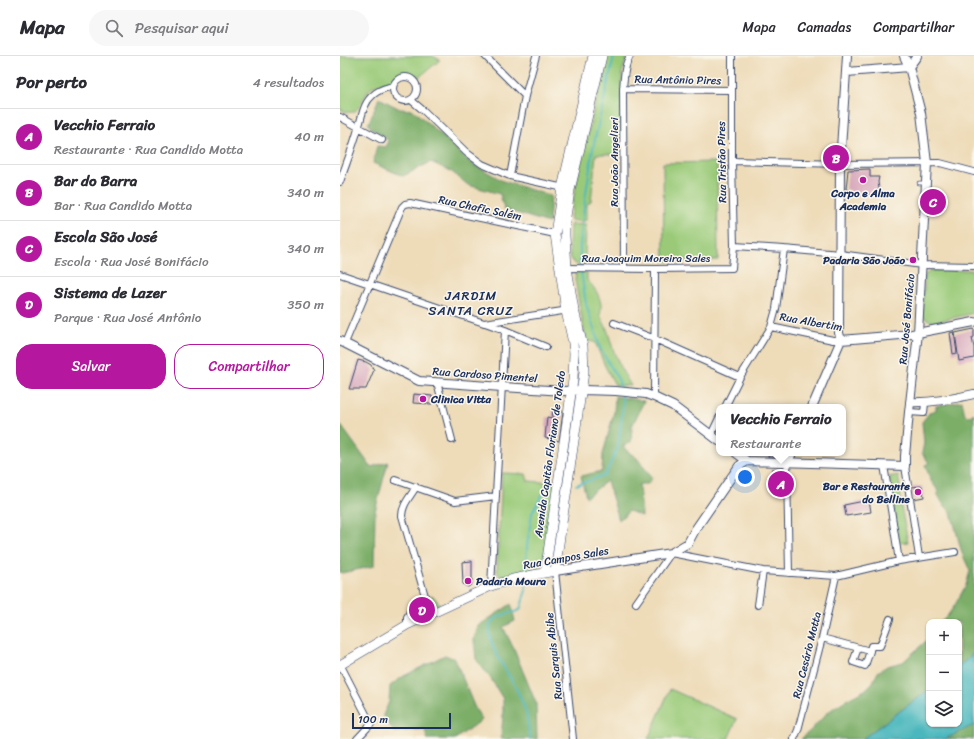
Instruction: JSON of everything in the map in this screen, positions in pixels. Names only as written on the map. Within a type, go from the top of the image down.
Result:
[{"type":"main road","name":"Avenida Capitão Floriano de Toledo","points":[[555,571],[568,480],[568,451],[574,380],[574,353],[565,236],[566,189],[594,56]]},
{"type":"main road","name":"Avenida Capitão Floriano de Toledo","points":[[567,268],[555,234],[602,56]]},
{"type":"main road","name":"Avenida Capitão Floriano de Toledo","points":[[545,573],[558,487],[582,390],[584,372],[583,346],[570,310]]},
{"type":"main road","name":"Rua Campos Sales","points":[[340,664],[407,625],[491,586],[513,579],[555,571]]},
{"type":"street","points":[[486,56],[525,96]]},
{"type":"street","points":[[510,176],[525,96],[536,56]]},
{"type":"street","name":"Rua João Angelieri","points":[[624,269],[623,89],[625,70],[630,56]]},
{"type":"street","name":"Rua Tristão Pires","points":[[732,56],[734,246],[732,268]]},
{"type":"street","points":[[813,404],[841,340],[839,333],[840,164],[847,56]]},
{"type":"street","name":"Rua José Bonifácio","points":[[904,56],[909,67],[921,112],[927,163],[923,183],[922,265],[918,333],[909,412],[905,466]]},
{"type":"street","points":[[846,72],[909,67],[916,56]]},
{"type":"street","points":[[402,77],[412,79],[415,82],[417,88],[416,95],[411,100],[404,101],[393,93],[393,86],[396,80],[402,77]]},
{"type":"street","points":[[340,182],[359,128],[364,107],[374,94],[383,88],[393,86]]},
{"type":"street","name":"Rua Antônio Pires","points":[[623,89],[732,90]]},
{"type":"street","points":[[411,100],[466,153],[482,164],[510,176],[566,189]]},
{"type":"street","points":[[340,117],[382,140]]},
{"type":"street","points":[[732,161],[840,164],[940,163],[974,172]]},
{"type":"street","name":"Rua Chafic Salém","points":[[370,284],[402,207],[405,204],[410,203],[555,234]]},
{"type":"street","points":[[734,246],[840,254],[922,265],[974,266]]},
{"type":"street","points":[[726,404],[740,377],[771,327],[776,308],[784,249]]},
{"type":"street","name":"Rua Joaquim Moreira Sales","points":[[567,268],[732,268]]},
{"type":"street","points":[[654,396],[655,269]]},
{"type":"street","points":[[340,274],[505,330],[546,347]]},
{"type":"street","points":[[342,342],[370,284]]},
{"type":"street","points":[[484,323],[570,310]]},
{"type":"street","name":"Rua Albertim","points":[[771,327],[832,340],[841,340],[918,333],[974,322]]},
{"type":"street","points":[[614,323],[655,338],[740,377]]},
{"type":"street","points":[[491,586],[505,330]]},
{"type":"street","name":"Rua Cardoso Pimentel","points":[[342,342],[419,381],[572,391],[616,391],[654,396],[673,406],[716,439]]},
{"type":"street","points":[[437,382],[452,440]]},
{"type":"street","points":[[910,402],[925,403],[974,394]]},
{"type":"street","points":[[909,412],[924,413],[925,403]]},
{"type":"street","points":[[711,435],[716,424]]},
{"type":"street","points":[[741,456],[747,460],[905,466],[919,557]]},
{"type":"street","points":[[789,573],[787,470],[791,456]]},
{"type":"street","points":[[636,603],[671,553],[688,543],[695,530],[739,466],[747,460]]},
{"type":"street","points":[[884,465],[899,561]]},
{"type":"street","points":[[395,480],[455,501],[496,496]]},
{"type":"street","points":[[407,625],[407,617],[410,612],[425,596],[402,516],[402,510],[405,504],[416,488]]},
{"type":"street","points":[[671,553],[763,571],[836,576],[899,561],[955,552]]},
{"type":"street","name":"Rua Campos Sales","points":[[555,571],[671,553]]},
{"type":"street","name":"Rua Sarquis Abibe","points":[[555,571],[573,739]]},
{"type":"street","points":[[758,605],[763,571]]},
{"type":"street","name":"Rua Cesário Motta","points":[[794,739],[798,730],[822,638],[836,576]]},
{"type":"street","points":[[858,648],[853,662],[865,666],[871,646],[880,646],[890,619]]},
{"type":"street","points":[[822,638],[870,651]]},
{"type":"street","points":[[340,664],[371,724],[357,739]]},
{"type":"green space","points":[[340,56],[433,56],[440,60],[418,78],[409,75],[403,76],[390,83],[379,84],[371,88],[356,111],[347,112],[340,109]]},
{"type":"green space","points":[[607,56],[627,56],[622,73],[621,154],[596,154],[591,201],[587,204],[587,220],[571,220],[570,218],[578,177]]},
{"type":"green space","points":[[379,98],[400,109],[413,110],[470,162],[503,181],[551,196],[549,223],[504,209],[500,194],[468,185],[452,172],[431,162],[403,176],[373,163],[377,146],[386,147],[389,141],[368,125]]},
{"type":"green space","points":[[717,162],[718,260],[664,261],[663,163]]},
{"type":"green space","points":[[571,224],[586,225],[585,263],[582,265],[574,263],[571,259],[569,239]]},
{"type":"green space","points":[[930,270],[974,270],[974,313],[935,322],[928,320],[922,315],[925,275]]},
{"type":"green space","points":[[576,271],[587,272],[587,280],[599,296],[601,305],[600,315],[607,329],[620,367],[631,386],[615,385],[595,342],[586,341],[575,280]]},
{"type":"green space","points":[[615,396],[644,401],[632,426],[631,442],[623,446],[637,458],[652,478],[648,484],[639,484],[642,516],[629,511],[619,520],[607,481],[586,497],[581,476],[602,471],[603,454],[614,412]]},
{"type":"green space","points":[[962,401],[965,415],[970,416],[974,413],[974,653],[962,663],[962,619],[944,619],[955,605],[966,585],[970,571],[962,553],[951,512],[943,504],[938,495],[937,489],[931,481],[925,465],[929,463],[922,453],[924,443],[922,422],[930,412],[936,410],[936,406]]},
{"type":"green space","points":[[340,424],[371,467],[388,462],[375,511],[374,566],[342,573],[340,572]]},
{"type":"green space","points":[[502,473],[526,474],[528,481],[556,483],[542,565],[537,569],[505,576],[499,575],[497,571]]},
{"type":"green space","points":[[898,475],[901,491],[900,501],[908,542],[899,543],[889,477]]},
{"type":"green space","points":[[432,595],[440,604],[412,616]]},
{"type":"green space","points":[[511,604],[515,621],[503,627],[513,647],[536,703],[537,739],[501,739],[503,699],[491,679],[476,659],[474,640],[478,626]]},
{"type":"green space","points":[[926,641],[926,692],[862,739],[801,739],[827,713],[846,700],[865,690],[873,682],[878,672],[887,666],[903,662]]},
{"type":"green space","points":[[445,655],[455,659],[474,706],[482,720],[455,739],[427,739],[425,729],[394,732],[383,715],[389,702],[390,686],[404,676]]},
{"type":"green space","points":[[670,689],[737,719],[728,739],[648,739]]},
{"type":"green space","points":[[974,719],[974,739],[943,739],[962,727]]},
{"type":"water","points":[[974,653],[974,725],[945,739],[862,739],[926,692],[926,727],[962,727],[962,663]]},
{"type":"building","name":"Corpo e Alma Academia","points":[[870,169],[870,177],[879,177],[878,182],[880,195],[851,195],[851,191],[846,189],[848,170]]},
{"type":"building","points":[[974,329],[974,337],[972,338],[974,358],[959,361],[955,333]]},
{"type":"building","points":[[954,332],[957,353],[953,354],[950,333]]},
{"type":"building","points":[[358,360],[371,365],[374,370],[366,389],[349,389]]},
{"type":"building","name":"Clinica Vitta","points":[[414,394],[432,396],[432,404],[413,403]]},
{"type":"building","points":[[553,410],[563,412],[559,441],[545,438],[547,417],[552,418]]},
{"type":"building","points":[[768,456],[788,456],[787,458]]},
{"type":"building","points":[[772,469],[784,470],[784,489],[779,489],[779,478],[772,478]]},
{"type":"building","name":"Bar e Restaurante do Belline","points":[[922,486],[924,497],[913,499],[911,487]]},
{"type":"building","points":[[869,500],[871,512],[846,516],[844,505]]},
{"type":"building","points":[[472,561],[472,584],[468,587],[463,584],[462,562]]},
{"type":"waterway","points":[[614,56],[594,143],[585,199],[580,246],[580,264],[586,304],[600,348],[619,381],[621,390]]},
{"type":"waterway","points":[[576,485],[605,475],[618,447],[623,405],[622,394]]},
{"type":"waterway","points":[[526,574],[527,545],[532,513],[543,493]]},
{"type":"waterway","points":[[526,578],[526,590],[520,610],[502,615],[495,619],[490,628],[490,636],[497,654],[515,686],[525,709],[530,739]]},
{"type":"place","name":"Bar do Barra","points":[[836,158]]},
{"type":"place","name":"Corpo e Alma Academia","points":[[863,180]]},
{"type":"place","name":"Escola São José","points":[[933,202]]},
{"type":"place","name":"Padaria São João","points":[[913,260]]},
{"type":"place","name":"Clinica Vitta","points":[[423,399]]},
{"type":"place","name":"Vecchio Ferraio","points":[[781,484]]},
{"type":"place","name":"Bar e Restaurante do Belline","points":[[918,492]]},
{"type":"place","name":"Padaria Moura","points":[[468,581]]},
{"type":"place","name":"Sistema de Lazer","points":[[422,610]]},
{"type":"district","name":"JARDIM SANTA CRUZ","points":[[471,302]]}]
